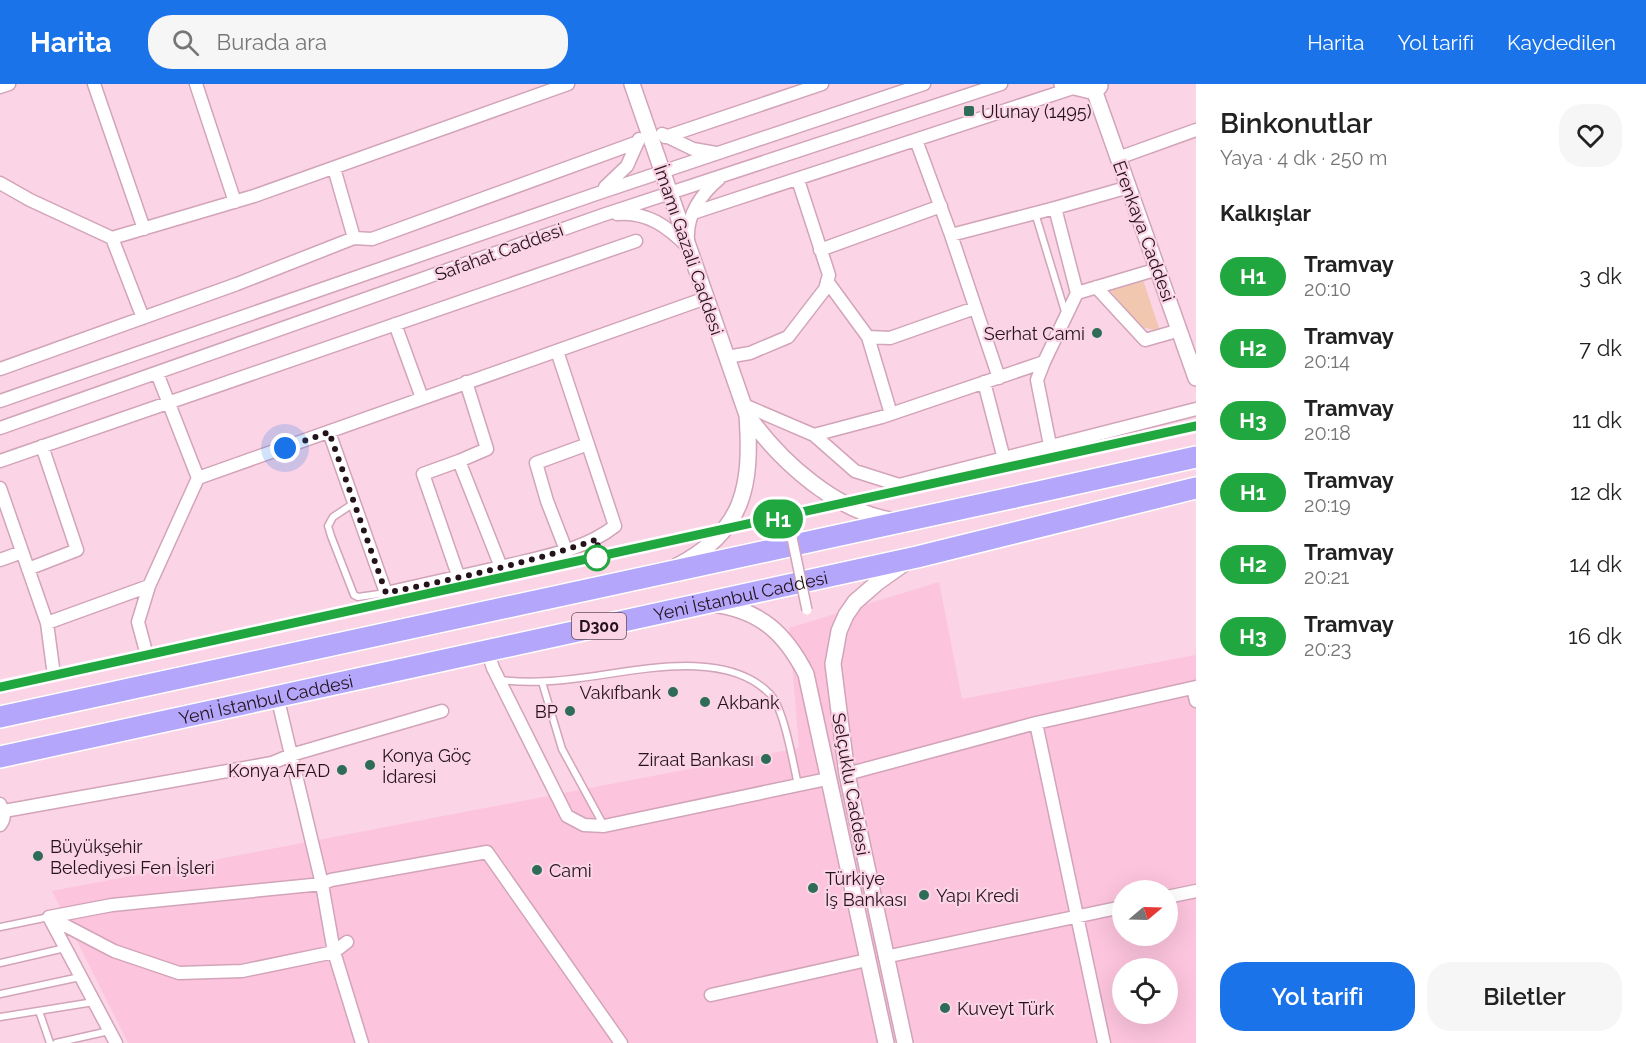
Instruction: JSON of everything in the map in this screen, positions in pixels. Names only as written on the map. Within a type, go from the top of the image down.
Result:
[{"type":"highway","name":"Yeni İstanbul Caddesi","points":[[0,717],[1196,457]]},
{"type":"highway","name":"Yeni İstanbul Caddesi","points":[[0,757],[917,557],[1196,488]]},
{"type":"street","points":[[0,87],[9,84]]},
{"type":"street","points":[[94,84],[144,229]]},
{"type":"street","points":[[196,84],[235,202]]},
{"type":"street","points":[[0,183],[30,200],[112,238],[235,202],[568,84]]},
{"type":"street","name":"İmamı Gazali Caddesi","points":[[632,84],[745,410]]},
{"type":"street","points":[[665,136],[822,84]]},
{"type":"street","name":"Safahat Caddesi","points":[[0,401],[593,195],[924,84]]},
{"type":"street","name":"Safahat Caddesi","points":[[0,428],[603,215],[1001,84]]},
{"type":"street","points":[[693,213],[798,180],[1069,86],[1096,87]]},
{"type":"street","name":"Erenkaya Caddesi","points":[[1096,87],[1118,158],[1196,378]]},
{"type":"street","points":[[593,195],[610,184],[627,166],[638,142],[643,117],[665,136],[693,149],[718,153]]},
{"type":"street","points":[[1118,158],[1196,130]]},
{"type":"street","points":[[916,140],[941,206],[999,378]]},
{"type":"street","points":[[0,369],[237,284],[354,238],[372,239],[638,142]]},
{"type":"street","points":[[334,168],[354,238]]},
{"type":"street","points":[[689,248],[688,232],[693,213],[704,194],[724,175]]},
{"type":"street","points":[[727,357],[750,353],[788,337],[825,289],[829,275],[798,180]]},
{"type":"street","points":[[951,235],[1129,187]]},
{"type":"street","points":[[820,250],[941,206]]},
{"type":"street","points":[[1050,445],[1037,380],[1077,293],[1055,208]]},
{"type":"street","points":[[603,215],[625,213],[648,217],[668,228],[689,248]]},
{"type":"street","points":[[112,238],[143,318]]},
{"type":"street","points":[[0,461],[636,241]]},
{"type":"street","points":[[1077,293],[1158,269]]},
{"type":"street","points":[[827,281],[868,337],[891,414]]},
{"type":"street","points":[[1096,287],[1144,340],[1180,330]]},
{"type":"street","points":[[198,478],[706,298]]},
{"type":"street","points":[[868,337],[890,338],[975,308]]},
{"type":"street","points":[[395,324],[422,398]]},
{"type":"street","points":[[329,432],[386,593],[459,578],[567,550],[598,539],[615,526],[557,351]]},
{"type":"street","points":[[814,435],[891,414],[1044,362]]},
{"type":"street","points":[[145,648],[138,622],[149,586],[198,478],[157,373]]},
{"type":"street","points":[[459,578],[423,474],[487,449],[466,382]]},
{"type":"street","points":[[984,382],[1004,459]]},
{"type":"street","points":[[745,410],[814,435],[855,471],[899,485],[1196,409]]},
{"type":"street","points":[[745,410],[786,461],[815,484],[854,508],[886,520],[904,522]]},
{"type":"street","points":[[668,571],[699,554],[710,544],[741,504],[749,463],[745,410]]},
{"type":"street","points":[[567,550],[547,501],[536,463],[588,444]]},
{"type":"street","points":[[28,569],[77,550],[42,446]]},
{"type":"street","points":[[459,461],[501,567]]},
{"type":"street","points":[[0,488],[5,519],[22,552],[46,623],[53,668]]},
{"type":"street","points":[[785,504],[807,610]]},
{"type":"street","points":[[0,560],[22,552]]},
{"type":"street","name":"Selçuklu Caddesi","points":[[905,1043],[847,774],[833,664],[840,631],[846,615],[855,602],[891,572],[917,557]]},
{"type":"street","points":[[46,623],[149,586]]},
{"type":"street","name":"Selçuklu Caddesi","points":[[704,603],[723,605],[750,614],[775,630],[793,651],[806,674],[886,1043]]},
{"type":"street","points":[[487,650],[499,680],[567,816],[584,825],[604,826],[827,779],[1036,723],[1195,688],[1196,701]]},
{"type":"street","points":[[277,696],[322,884],[334,952],[362,1043]]},
{"type":"street","points":[[0,825],[3,821],[2,808],[272,763],[291,755],[442,711]]},
{"type":"street","points":[[1036,723],[1104,1043]]},
{"type":"street","points":[[49,917],[112,905],[322,884],[487,852],[621,1043]]},
{"type":"street","points":[[1178,895],[1196,891]]},
{"type":"street","points":[[711,996],[867,960],[1112,909]]},
{"type":"street","points":[[49,917],[116,1043]]},
{"type":"street","points":[[49,917],[114,951],[179,973],[242,971],[334,952],[347,942]]},
{"type":"lane","points":[[1035,212],[1066,316]]},
{"type":"lane","points":[[354,503],[333,517],[328,526],[331,536],[354,595],[358,597],[386,593]]},
{"type":"lane","points":[[499,680],[542,682],[647,668],[709,667],[745,675],[771,694],[784,723],[798,785]]},
{"type":"lane","points":[[542,682],[562,749],[604,826]]},
{"type":"lane","points":[[0,927],[49,917]]},
{"type":"lane","points":[[0,963],[65,948]]},
{"type":"lane","points":[[0,994],[80,976]]},
{"type":"lane","points":[[0,1017],[94,1002]]},
{"type":"lane","points":[[39,1011],[50,1043]]},
{"type":"lane","points":[[56,1043],[109,1031]]},
{"type":"shaded area","points":[[1143,280],[1160,331],[1141,327],[1109,289]]},
{"type":"shaded area","points":[[939,582],[962,699],[1196,655],[1196,1043],[128,1043],[52,891],[799,748],[789,628]]},
{"type":"tram line","points":[[0,687],[1196,426]]},
{"type":"tram line","name":"H1","points":[[0,687],[1196,426]]},
{"type":"place","name":"Ulunay (1495)","points":[[969,111]]},
{"type":"place","name":"Serhat Cami","points":[[1097,333]]},
{"type":"place","name":"Vakıfbank","points":[[673,692]]},
{"type":"place","name":"Akbank","points":[[705,702]]},
{"type":"place","name":"BP","points":[[570,711]]},
{"type":"place","name":"Ziraat Bankası","points":[[766,759]]},
{"type":"place","name":"Konya Göç İdaresi","points":[[370,765]]},
{"type":"place","name":"Konya AFAD","points":[[342,770]]},
{"type":"place","name":"Büyükşehir Belediyesi Fen İşleri","points":[[38,856]]},
{"type":"place","name":"Cami","points":[[537,870]]},
{"type":"place","name":"Türkiye İş Bankası","points":[[813,888]]},
{"type":"place","name":"Yapı Kredi","points":[[924,895]]},
{"type":"place","name":"Kuveyt Türk","points":[[945,1008]]},
{"type":"route","points":[[285,448],[329,432],[386,593],[459,578],[567,550],[598,539],[597,558]]}]
